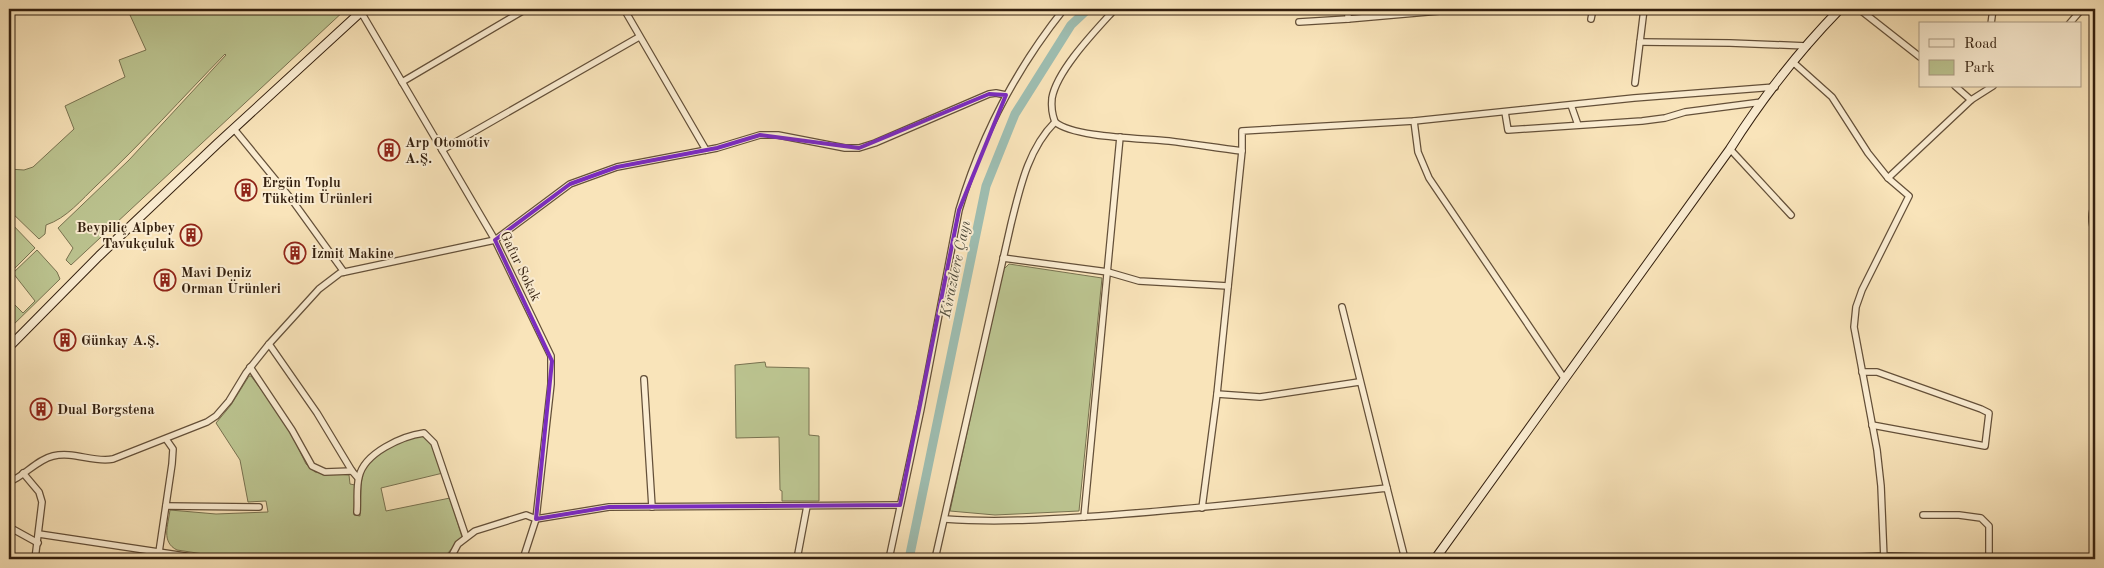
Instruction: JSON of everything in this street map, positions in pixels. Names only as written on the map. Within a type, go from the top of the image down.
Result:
[{"type":"main road","points":[[9,347],[99,256],[361,10]]},
{"type":"main road","points":[[9,340],[96,253],[207,147],[361,10]]},
{"type":"main road","points":[[1435,559],[1730,149],[1749,119],[1807,46],[1839,10]]},
{"type":"street","points":[[402,82],[526,9]]},
{"type":"street","points":[[624,9],[706,150]]},
{"type":"street","points":[[889,559],[921,409],[959,210],[968,179],[1006,95],[1029,57],[1064,9]]},
{"type":"street","points":[[1115,9],[1076,54],[1065,71],[1052,99],[1052,113],[1055,122],[1069,129],[1120,137],[1242,151]]},
{"type":"street","points":[[1348,9],[1348,19]]},
{"type":"street","points":[[1299,22],[1462,9]]},
{"type":"street","points":[[1591,19],[1593,9]]},
{"type":"street","points":[[1635,83],[1644,9]]},
{"type":"street","points":[[1824,9],[1839,10]]},
{"type":"street","points":[[1859,9],[1919,57]]},
{"type":"street","points":[[1992,22],[1994,9]]},
{"type":"street","points":[[2071,22],[2082,9]]},
{"type":"street","name":"Gafur Sokak","points":[[361,10],[494,240],[552,361],[536,519],[523,559]]},
{"type":"street","points":[[442,150],[639,37]]},
{"type":"street","points":[[1640,42],[1730,42],[1807,46]]},
{"type":"street","points":[[1794,63],[1832,97],[1868,153],[1888,178],[1908,196],[1862,290],[1856,307],[1854,327],[1881,486],[1884,558]]},
{"type":"street","points":[[1202,508],[1217,394],[1242,151],[1242,132],[1414,121],[1634,98],[1775,87]]},
{"type":"street","points":[[1957,88],[1971,100]]},
{"type":"street","points":[[1888,178],[1983,90]]},
{"type":"street","points":[[9,482],[39,462],[52,456],[72,454],[108,460],[207,422],[216,416],[228,401],[250,367],[269,344],[319,289],[332,278],[344,272],[494,240],[564,188],[577,181],[617,167],[706,150],[768,134],[845,148],[859,148],[875,143],[989,94],[1006,95]]},
{"type":"street","points":[[1505,112],[1508,130],[1642,121],[1665,118],[1685,112],[1762,102]]},
{"type":"street","points":[[1571,105],[1578,125]]},
{"type":"street","points":[[1414,121],[1418,152],[1430,178],[1564,378]]},
{"type":"street","points":[[935,559],[1018,196],[1031,156],[1040,138],[1055,122]]},
{"type":"street","points":[[234,129],[292,200],[344,272]]},
{"type":"street","points":[[1084,517],[1120,137]]},
{"type":"street","points":[[1730,149],[1790,215]]},
{"type":"street","points":[[2095,204],[2092,222],[2095,235]]},
{"type":"street","points":[[1003,258],[1108,272],[1127,278],[1156,283],[1228,286]]},
{"type":"street","points":[[1342,307],[1359,382],[1405,559]]},
{"type":"street","points":[[269,344],[317,412],[358,478]]},
{"type":"street","points":[[250,367],[292,430],[312,466],[326,472],[352,471]]},
{"type":"street","points":[[1862,372],[1877,372],[1989,413],[1985,446],[1872,426]]},
{"type":"street","points":[[644,379],[652,507]]},
{"type":"street","points":[[1217,394],[1260,397],[1359,382]]},
{"type":"street","points":[[357,512],[358,478],[366,464],[380,450],[415,435],[426,434],[434,443],[466,537]]},
{"type":"street","points":[[158,559],[173,456],[171,445],[166,439]]},
{"type":"street","points":[[23,473],[41,497],[42,510],[35,559]]},
{"type":"street","points":[[945,518],[972,521],[1084,517],[1202,508],[1388,488]]},
{"type":"street","points":[[450,559],[455,548],[475,531],[526,515],[536,519],[610,507],[900,505]]},
{"type":"street","points":[[166,506],[259,507]]},
{"type":"street","points":[[797,559],[807,506]]},
{"type":"street","points":[[1834,559],[1990,559],[1989,526],[1981,518],[1959,515],[1923,515]]},
{"type":"street","points":[[9,527],[38,543]]},
{"type":"street","points":[[39,534],[205,559]]},
{"type":"highlighted area","points":[[989,94],[1006,95],[959,210],[900,505],[609,507],[536,519],[552,361],[495,240],[570,184],[617,167],[717,148],[760,135],[859,148]]},
{"type":"green space","points":[[135,9],[145,9],[147,14],[152,9],[346,9],[71,265],[66,260],[73,248],[58,228],[129,160],[226,55],[79,202],[61,218],[46,225],[45,234],[39,239],[9,210],[9,169],[24,170],[33,167],[74,129],[65,106],[125,77],[119,60],[146,50],[130,15],[135,12]]},
{"type":"green space","points":[[9,221],[35,248],[12,271],[9,264]]},
{"type":"green space","points":[[37,250],[57,272],[60,279],[9,329],[9,299],[23,313],[35,301],[13,273]]},
{"type":"green space","points":[[1009,264],[1102,278],[1079,511],[995,515],[950,511],[1000,282],[1003,270]]},
{"type":"green space","points":[[765,362],[766,367],[809,368],[809,435],[819,436],[819,501],[782,501],[779,437],[736,438],[735,365]]},
{"type":"green space","points":[[249,376],[251,376],[286,423],[306,464],[315,472],[349,475],[350,484],[355,485],[354,515],[360,516],[362,477],[365,469],[376,456],[392,446],[416,436],[421,435],[431,439],[443,473],[381,488],[386,511],[450,498],[462,537],[445,559],[237,559],[177,550],[172,547],[167,538],[170,510],[216,514],[268,512],[266,501],[248,502],[240,460],[216,423],[231,405]]},
{"type":"waterway","name":"Kirazdere Çayı","points":[[909,559],[986,186],[1015,114],[1071,25],[1088,9]]},
{"type":"place","name":"Arp Otomotiv A.Ş.","points":[[389,150]]},
{"type":"place","name":"Ergün Toplu Tüketim Ürünleri","points":[[246,190]]},
{"type":"place","name":"Beypiliç Alpbey Tavukçuluk","points":[[191,235]]},
{"type":"place","name":"İzmit Makine","points":[[295,253]]},
{"type":"place","name":"Mavi Deniz Orman Ürünleri","points":[[165,280]]},
{"type":"place","name":"Günkay A.Ş.","points":[[65,340]]},
{"type":"place","name":"Dual Borgstena","points":[[41,409]]}]
